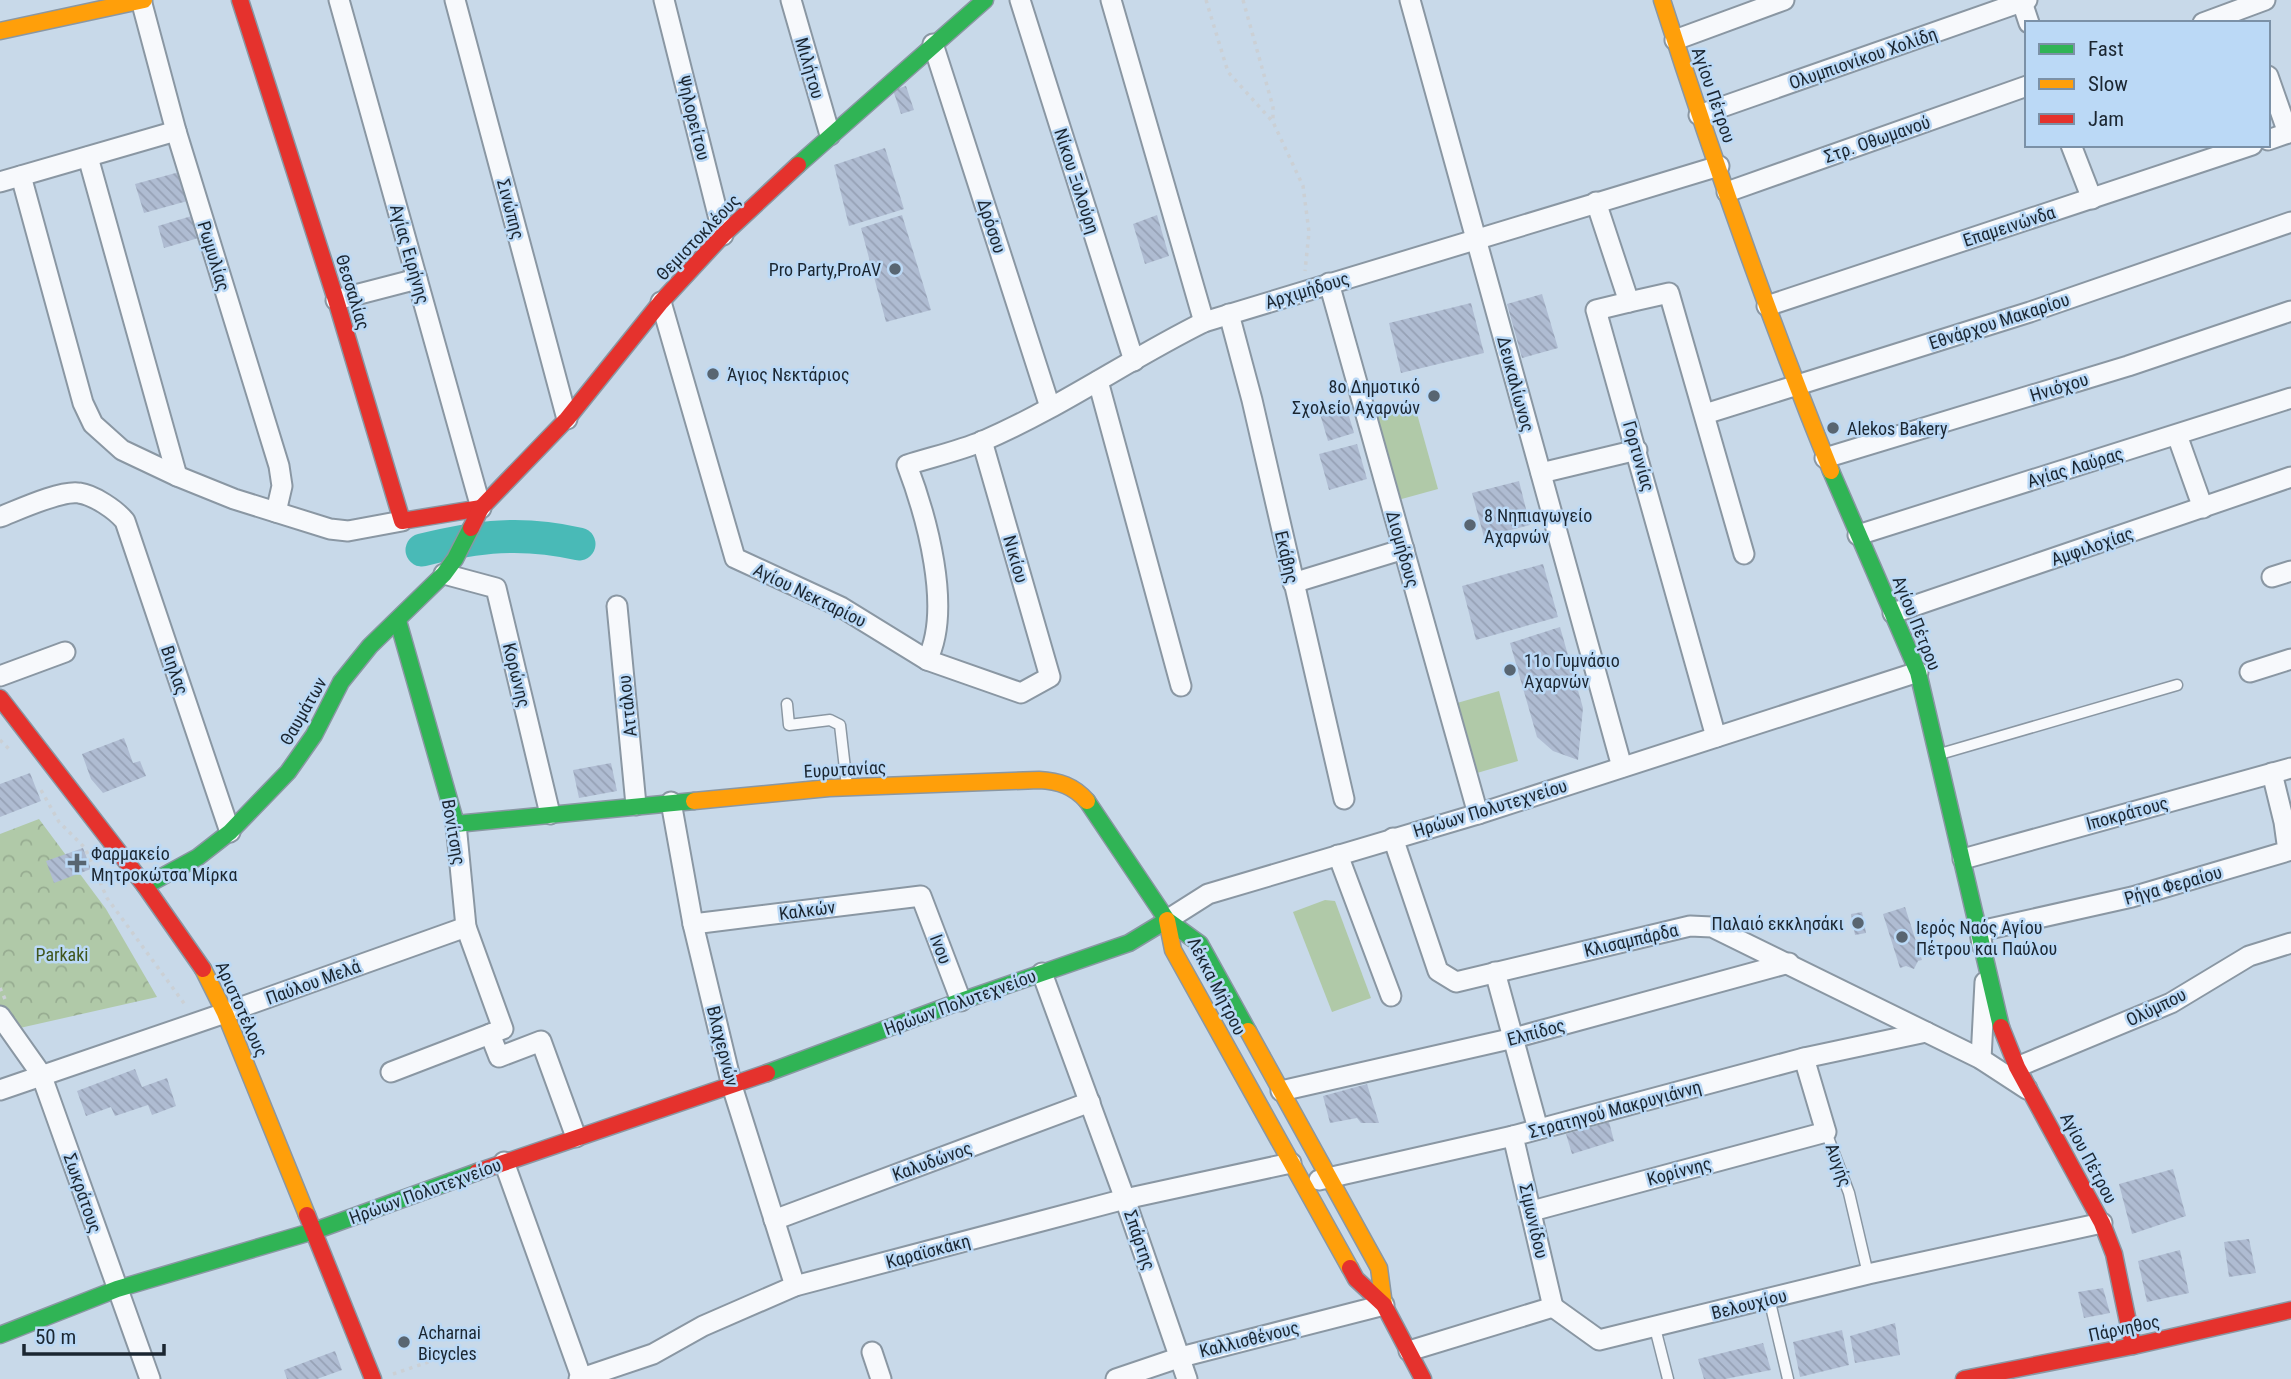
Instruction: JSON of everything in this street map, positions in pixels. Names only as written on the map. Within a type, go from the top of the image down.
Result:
[{"type":"street","points":[[0,31],[142,0]]},
{"type":"street","name":"Ρωμυλίας","points":[[142,0],[176,131],[279,466],[282,486],[276,512]]},
{"type":"street","name":"Θεσσαλίας","points":[[240,0],[336,300],[402,521]]},
{"type":"street","name":"Αγίας Ειρήνης","points":[[339,0],[481,508]]},
{"type":"street","name":"Σινώπης","points":[[456,0],[567,419]]},
{"type":"street","name":"Ψηλορείτου","points":[[664,0],[723,236]]},
{"type":"street","name":"Μιλήτου","points":[[791,0],[830,135]]},
{"type":"street","name":"Θεμιστοκλέους","points":[[470,530],[481,508],[567,419],[661,302],[723,236],[830,135],[985,0]]},
{"type":"street","name":"Νίκου Ξυλούρη","points":[[1020,0],[1134,361]]},
{"type":"street","points":[[1111,0],[1204,322]]},
{"type":"street","name":"Δευκαλίωνος","points":[[1410,0],[1622,767]]},
{"type":"street","name":"Αγίου Πέτρου","points":[[1662,0],[1699,115],[1796,386],[1919,673],[2003,1034],[2017,1067],[2102,1223],[2114,1254],[2133,1346]]},
{"type":"street","points":[[1675,40],[1784,0]]},
{"type":"street","points":[[2214,21],[2247,15],[2265,0]]},
{"type":"street","points":[[2025,1],[2029,21]]},
{"type":"street","name":"Ολυμπιονίκου Χολίδη","points":[[1699,115],[2025,1]]},
{"type":"street","name":"Δρόσου","points":[[933,44],[1050,407]]},
{"type":"street","points":[[2270,81],[2290,133],[2270,139]]},
{"type":"street","name":"Στρ. Οθωμανού","points":[[1727,192],[2025,87]]},
{"type":"street","points":[[0,182],[176,131]]},
{"type":"street","points":[[2072,147],[2092,199]]},
{"type":"street","name":"Επαμεινώνδα","points":[[1767,306],[2246,147]]},
{"type":"street","points":[[88,157],[177,476]]},
{"type":"street","name":"Αρχιμήδους","points":[[927,660],[932,649],[936,625],[936,569],[925,519],[907,465],[982,441],[1050,407],[1204,322],[1719,166]]},
{"type":"street","points":[[21,176],[83,403],[93,424],[122,450],[234,499],[330,529],[348,531],[481,508]]},
{"type":"street","points":[[1596,202],[1629,302],[1669,293],[1744,554]]},
{"type":"street","name":"Εθνάρχου Μακαρίου","points":[[1705,414],[2029,312],[2291,222]]},
{"type":"street","points":[[336,300],[417,279]]},
{"type":"street","name":"Διομήδους","points":[[1329,283],[1478,814]]},
{"type":"street","name":"Αγίου Νεκταρίου","points":[[661,302],[735,558],[841,607],[927,660],[1021,693],[1050,677]]},
{"type":"street","name":"Γορτυνίας","points":[[1629,302],[1597,310],[1716,737]]},
{"type":"street","name":"Ηνιόχου","points":[[1825,458],[2128,366],[2291,311]]},
{"type":"street","name":"Εκάβης","points":[[1228,314],[1252,400],[1344,799]]},
{"type":"street","points":[[1098,381],[1181,686]]},
{"type":"street","name":"Αγίας Λαύρας","points":[[1858,535],[2291,398]]},
{"type":"street","points":[[2177,435],[2203,508]]},
{"type":"street","name":"Νικίου","points":[[982,441],[1050,677]]},
{"type":"street","points":[[1541,473],[1637,450]]},
{"type":"street","name":"Αμφιλοχίας","points":[[1893,613],[2291,477]]},
{"type":"street","name":"Βιηλας","points":[[0,517],[53,497],[79,493],[116,510],[125,521],[230,832]]},
{"type":"street","name":"Θαυμάτων","points":[[145,886],[198,857],[230,832],[288,772],[314,735],[341,682],[370,646],[398,621],[449,567],[470,530]]},
{"type":"street","points":[[1293,583],[1404,549]]},
{"type":"street","name":"Κορώνης","points":[[449,567],[496,588],[550,814]]},
{"type":"street","name":"Αττάλου","points":[[617,606],[636,805]]},
{"type":"street","name":"Βονίτσης","points":[[398,621],[457,824],[466,927],[503,1029],[490,1034]]},
{"type":"street","points":[[0,676],[65,652]]},
{"type":"street","points":[[2250,672],[2291,659]]},
{"type":"street","name":"Ηρώων Πολυτεχνείου","points":[[0,1335],[117,1289],[314,1231],[576,1137],[732,1086],[961,1001],[1129,943],[1208,894],[1478,814],[1919,673]]},
{"type":"street","name":"Αριστοτέλους","points":[[0,698],[145,886],[201,965],[225,1013],[314,1231],[381,1377]]},
{"type":"street","name":"Ιποκράτους","points":[[1963,859],[2281,770]]},
{"type":"street","name":"Ρήγα Φεραίου","points":[[1980,932],[2132,897],[2288,851],[2281,770]]},
{"type":"street","name":"Ευρυτανίας","points":[[457,824],[847,787],[1039,780],[1064,782],[1087,801],[1167,920]]},
{"type":"street","name":"Βλαχερνών","points":[[671,802],[693,924],[732,1086],[795,1286]]},
{"type":"street","name":"Κλισαμπάρδα","points":[[1393,838],[1438,971],[1456,982],[1690,926],[1712,927],[1981,1059],[2031,1092],[2044,1114]]},
{"type":"street","points":[[1338,855],[1391,996]]},
{"type":"street","name":"Καλκών","points":[[693,924],[921,896]]},
{"type":"street","name":"Ινου","points":[[921,896],[961,1001]]},
{"type":"street","name":"Λέκκα Μήτρου","points":[[1167,920],[1200,944],[1379,1268],[1384,1305]]},
{"type":"street","name":"Λέκκα Μήτρου","points":[[1167,920],[1173,950],[1303,1185],[1356,1279],[1384,1305],[1423,1379]]},
{"type":"street","name":"Παύλου Μελά","points":[[0,1090],[466,927]]},
{"type":"street","points":[[1980,932],[1986,973],[1981,1059]]},
{"type":"street","name":"Ολύμπου","points":[[2017,1067],[2171,1003],[2249,956],[2291,943]]},
{"type":"street","name":"Ελπίδος","points":[[1281,1091],[1514,1038],[1789,963]]},
{"type":"street","points":[[1494,972],[1538,1129]]},
{"type":"street","name":"Σπάρτης","points":[[1042,973],[1125,1199],[1187,1379]]},
{"type":"street","name":"Σωκράτους","points":[[3,1007],[41,1074],[150,1379]]},
{"type":"street","name":"Στρατηγού Μακρυγιάννη","points":[[1303,1185],[1513,1136],[1804,1058],[1926,1032]]},
{"type":"street","points":[[391,1072],[490,1034],[499,1057],[541,1041],[576,1137]]},
{"type":"street","name":"Αυγής","points":[[1804,1058],[1826,1132]]},
{"type":"street","name":"Καλυδώνος","points":[[774,1220],[1090,1102]]},
{"type":"street","name":"Κορίννης","points":[[1532,1211],[1826,1132]]},
{"type":"street","name":"Σιμωνίδου","points":[[1513,1136],[1553,1307]]},
{"type":"street","points":[[505,1162],[581,1379]]},
{"type":"street","name":"Καραϊσκάκη","points":[[581,1379],[653,1354],[703,1326],[795,1286],[1125,1199],[1291,1163]]},
{"type":"street","name":"Βελουχίου","points":[[1553,1307],[1599,1340],[1868,1274],[2102,1223]]},
{"type":"street","name":"Καλλισθένους","points":[[1116,1379],[1181,1357],[1384,1305]]},
{"type":"street","points":[[1409,1350],[1553,1307]]},
{"type":"street","name":"Πάρνηθος","points":[[1964,1379],[2133,1346],[2291,1310]]},
{"type":"street","points":[[872,1352],[881,1379]]},
{"type":"lane","points":[[1936,755],[2177,685]]},
{"type":"lane","points":[[787,704],[789,725],[830,720],[840,725],[847,787]]},
{"type":"lane","name":"Αυγής","points":[[1826,1132],[1849,1193],[1868,1274]]},
{"type":"lane","points":[[1769,1298],[1788,1379]]},
{"type":"lane","points":[[1654,1328],[1668,1379]]},
{"type":"path","points":[[1206,0],[1228,72],[1273,122],[1303,186],[1309,232],[1305,278],[1308,290]]},
{"type":"path","points":[[1243,0],[1273,107],[1273,122]]},
{"type":"path","points":[[0,740],[15,756]]},
{"type":"path","points":[[36,782],[60,822],[86,848],[107,898],[187,1009]]},
{"type":"path","points":[[0,988],[3,1007]]},
{"type":"path","points":[[381,1377],[446,1356]]},
{"type":"green space","points":[[1414,403],[1438,489],[1398,500],[1375,414]]},
{"type":"green space","points":[[1499,691],[1518,761],[1477,773],[1457,703]]},
{"type":"green space","name":"Parkaki","points":[[39,819],[106,909],[157,997],[11,1030],[0,1010],[0,834]]},
{"type":"green space","points":[[1325,900],[1335,901],[1371,998],[1332,1012],[1293,912]]},
{"type":"building","points":[[906,86],[914,110],[901,114],[893,90]]},
{"type":"building","points":[[885,148],[904,209],[849,226],[834,165]]},
{"type":"building","points":[[183,171],[191,200],[144,213],[135,184]]},
{"type":"building","points":[[195,215],[202,237],[164,248],[158,226]]},
{"type":"building","name":"Pro Party,ProAV","points":[[902,215],[931,310],[886,322],[861,228]]},
{"type":"building","points":[[1157,215],[1169,256],[1145,264],[1133,224]]},
{"type":"building","points":[[1542,294],[1558,348],[1522,358],[1507,304]]},
{"type":"building","points":[[1471,303],[1484,353],[1401,373],[1389,323]]},
{"type":"building","points":[[1346,406],[1354,433],[1328,441],[1320,414]]},
{"type":"building","points":[[1357,444],[1367,479],[1329,490],[1319,454]]},
{"type":"building","points":[[1519,481],[1530,525],[1484,537],[1472,493]]},
{"type":"building","points":[[1543,564],[1558,617],[1476,640],[1462,586]]},
{"type":"building","points":[[1560,627],[1583,708],[1578,760],[1553,751],[1537,737],[1510,643]]},
{"type":"building","points":[[124,738],[133,763],[140,761],[146,776],[103,793],[91,779],[82,754]]},
{"type":"building","points":[[611,763],[617,791],[579,798],[573,770]]},
{"type":"building","points":[[30,773],[41,801],[0,817],[0,784]]},
{"type":"building","points":[[83,848],[91,869],[54,883],[46,861]]},
{"type":"building","name":"Ιερός Ναός Αγίου Πέτρου και Παύλου","points":[[1905,907],[1922,960],[1918,961],[1914,969],[1906,966],[1900,968],[1883,914]]},
{"type":"building","name":"Παλαιό εκκλησάκι","points":[[1862,912],[1866,933],[1855,935],[1851,914]]},
{"type":"building","points":[[135,1069],[142,1087],[167,1078],[176,1106],[152,1115],[148,1105],[115,1116],[111,1107],[86,1116],[77,1091]]},
{"type":"building","points":[[1367,1084],[1379,1123],[1361,1123],[1357,1118],[1330,1123],[1323,1096]]},
{"type":"building","points":[[1609,1122],[1614,1141],[1572,1154],[1566,1134]]},
{"type":"building","points":[[2173,1169],[2186,1216],[2132,1234],[2119,1184]]},
{"type":"building","points":[[2249,1239],[2256,1273],[2229,1277],[2224,1242]]},
{"type":"building","points":[[2180,1250],[2189,1293],[2147,1302],[2138,1261]]},
{"type":"building","points":[[2103,1288],[2110,1313],[2084,1318],[2078,1292]]},
{"type":"building","points":[[1895,1323],[1900,1355],[1855,1363],[1850,1336]]},
{"type":"building","points":[[1842,1330],[1849,1365],[1800,1377],[1793,1342]]},
{"type":"building","points":[[1763,1343],[1771,1370],[1725,1379],[1704,1379],[1698,1359]]},
{"type":"building","points":[[335,1351],[342,1370],[317,1379],[287,1379],[284,1370]]},
{"type":"waterway","points":[[422,550],[462,541],[519,536],[579,544]]},
{"type":"traffic: fast","points":[[798,165],[985,0]]},
{"type":"traffic: fast","points":[[1831,471],[1918,672],[2001,1027]]},
{"type":"traffic: fast","points":[[145,886],[198,857],[230,832],[288,772],[314,735],[341,682],[370,646],[444,574],[471,528]]},
{"type":"traffic: fast","points":[[398,621],[456,824],[694,801]]},
{"type":"traffic: fast","points":[[1087,801],[1167,920],[1200,944],[1248,1031]]},
{"type":"traffic: fast","points":[[767,1073],[961,1001],[1129,943],[1167,920]]},
{"type":"traffic: fast","points":[[0,1335],[117,1289],[314,1231],[477,1172]]},
{"type":"traffic: slow","points":[[0,31],[144,0]]},
{"type":"traffic: slow","points":[[1662,0],[1742,237],[1831,471]]},
{"type":"traffic: slow","points":[[694,801],[829,788],[1039,780],[1066,785],[1087,801]]},
{"type":"traffic: slow","points":[[1167,920],[1173,950],[1350,1268]]},
{"type":"traffic: slow","points":[[203,969],[225,1013],[307,1215]]},
{"type":"traffic: slow","points":[[1248,1031],[1379,1268],[1384,1305]]},
{"type":"traffic: jam","points":[[240,0],[336,300],[402,521],[481,508]]},
{"type":"traffic: jam","points":[[471,528],[481,508],[567,419],[661,302],[723,235],[798,165]]},
{"type":"traffic: jam","points":[[0,698],[145,886],[203,969]]},
{"type":"traffic: jam","points":[[2001,1027],[2017,1067],[2102,1223],[2114,1254],[2133,1346]]},
{"type":"traffic: jam","points":[[477,1172],[767,1073]]},
{"type":"traffic: jam","points":[[307,1215],[373,1379]]},
{"type":"traffic: jam","points":[[1350,1268],[1356,1279],[1384,1305],[1423,1379]]},
{"type":"traffic: jam","points":[[1964,1379],[2133,1346],[2291,1310]]},
{"type":"place","name":"Pro Party,ProAV","points":[[895,269]]},
{"type":"place","name":"Άγιος Νεκτάριος","points":[[713,374]]},
{"type":"place","name":"8ο Δημοτικό Σχολείο Αχαρνών","points":[[1434,396]]},
{"type":"place","name":"Alekos Bakery","points":[[1833,428]]},
{"type":"place","name":"8 Νηπιαγωγείο Αχαρνών","points":[[1470,525]]},
{"type":"place","name":"11ο Γυμνάσιο Αχαρνών","points":[[1510,670]]},
{"type":"place","name":"Φαρμακείο Μητροκώτσα Μίρκα","points":[[77,863]]},
{"type":"place","name":"Παλαιό εκκλησάκι","points":[[1858,923]]},
{"type":"place","name":"Ιερός Ναός Αγίου Πέτρου και Παύλου","points":[[1902,937]]},
{"type":"place","name":"Acharnai Bicycles","points":[[404,1342]]}]
